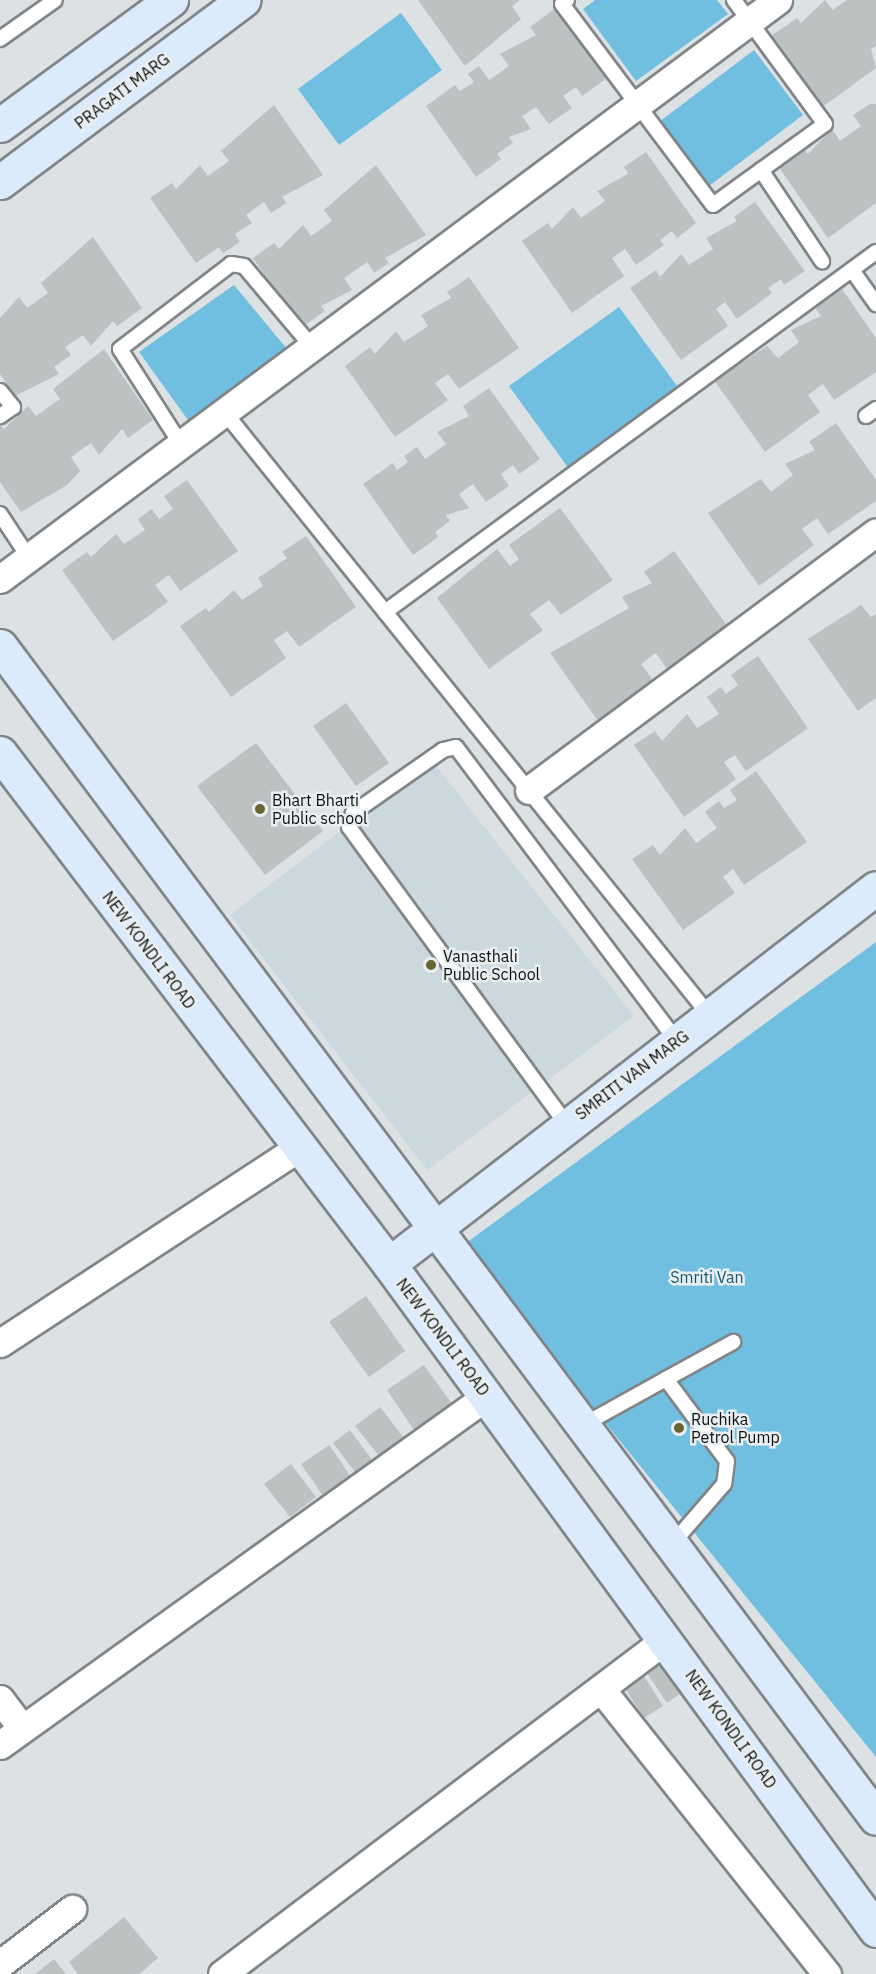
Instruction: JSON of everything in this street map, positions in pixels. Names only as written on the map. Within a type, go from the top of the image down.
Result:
[{"type":"street","points":[[0,125],[171,0]]},
{"type":"street","name":"PRAGATI MARG","points":[[0,182],[243,0]]},
{"type":"street","points":[[0,579],[314,349],[778,0]]},
{"type":"street","points":[[529,790],[876,532]]},
{"type":"street","points":[[0,645],[876,1818]]},
{"type":"street","name":"NEW KONDLI ROAD","points":[[0,753],[389,1264],[666,1639],[876,1930]]},
{"type":"street","name":"SMRITI VAN MARG","points":[[389,1264],[435,1225],[876,888]]},
{"type":"street","points":[[1,1340],[300,1147]]},
{"type":"street","points":[[0,1745],[487,1396]]},
{"type":"street","points":[[222,1974],[251,1964],[666,1639]]},
{"type":"street","points":[[601,1689],[827,1974]]},
{"type":"street","points":[[0,1698],[22,1728]]},
{"type":"street","points":[[0,1964],[72,1909]]},
{"type":"lane","points":[[0,39],[55,0]]},
{"type":"lane","points":[[567,0],[562,4],[713,205],[825,124],[734,0]]},
{"type":"lane","points":[[761,170],[822,261]]},
{"type":"lane","points":[[385,612],[876,252]]},
{"type":"lane","points":[[182,446],[120,349],[231,264],[244,266],[314,349]]},
{"type":"lane","points":[[852,270],[876,304]]},
{"type":"lane","points":[[0,391],[13,407],[0,416]]},
{"type":"lane","points":[[226,414],[710,1016]]},
{"type":"lane","points":[[0,514],[29,558]]},
{"type":"lane","points":[[567,1125],[349,826],[353,813],[443,750],[456,747],[677,1041]]},
{"type":"lane","points":[[584,1425],[733,1342]]},
{"type":"lane","points":[[666,1379],[727,1461],[724,1484],[672,1544]]},
{"type":"shaded area","name":"Vanasthali Public School","points":[[432,761],[634,1016],[427,1170],[230,915]]},
{"type":"green space","points":[[595,0],[717,0],[728,14],[636,81],[583,9]]},
{"type":"green space","points":[[401,13],[442,70],[339,145],[298,89]]},
{"type":"green space","points":[[754,50],[803,115],[709,186],[659,122]]},
{"type":"green space","points":[[234,285],[297,361],[198,434],[139,352]]},
{"type":"green space","points":[[619,307],[683,394],[572,473],[509,386]]},
{"type":"green space","name":"Smriti Van","points":[[876,942],[876,1757],[462,1246]]},
{"type":"building","points":[[418,0],[520,0],[512,6],[521,19],[465,66]]},
{"type":"building","points":[[825,0],[833,10],[847,0],[876,0],[876,46],[871,49],[876,68],[821,108],[771,36],[797,18],[801,23]]},
{"type":"building","points":[[557,7],[607,78],[582,96],[576,87],[563,96],[572,108],[549,124],[536,107],[522,116],[531,129],[509,137],[513,143],[497,154],[501,159],[476,177],[426,106],[455,85],[460,91],[474,82],[468,74],[479,66],[489,80],[509,66],[500,54],[536,35],[530,27]]},
{"type":"building","points":[[870,104],[876,104],[876,203],[828,238],[778,166],[803,147],[808,154],[832,129],[840,141],[861,126],[853,115]]},
{"type":"building","points":[[274,105],[323,175],[282,197],[286,203],[271,213],[264,202],[246,215],[252,223],[235,234],[240,242],[223,253],[219,247],[196,263],[150,198],[172,183],[176,189],[200,165],[208,176],[229,161],[221,151]]},
{"type":"building","points":[[646,152],[696,223],[677,238],[672,231],[660,240],[664,245],[636,265],[625,249],[612,258],[624,276],[572,313],[522,241],[548,223],[552,229],[573,207],[581,218],[605,201],[597,191],[628,174],[624,167]]},
{"type":"building","points":[[376,165],[426,235],[385,258],[389,263],[374,273],[367,262],[344,278],[352,290],[321,306],[325,311],[301,328],[253,258],[274,243],[279,249],[303,225],[311,236],[332,221],[324,210]]},
{"type":"building","points":[[755,202],[805,271],[784,285],[781,279],[768,288],[772,293],[737,319],[725,302],[716,309],[728,326],[681,360],[630,288],[656,270],[660,277],[681,254],[689,265],[713,249],[706,238],[737,221],[734,217]]},
{"type":"building","points":[[93,237],[142,308],[117,326],[113,321],[91,346],[83,335],[65,347],[71,355],[54,367],[59,374],[15,396],[0,374],[0,318],[19,297],[27,308],[48,293],[41,283]]},
{"type":"building","points":[[469,277],[519,348],[459,389],[448,374],[435,383],[448,400],[395,437],[345,366],[370,347],[375,354],[396,331],[404,342],[428,326],[421,315],[451,298],[447,292]]},
{"type":"building","points":[[842,289],[876,338],[876,372],[834,400],[823,384],[808,395],[820,412],[765,452],[714,380],[767,346],[778,358],[799,342],[791,330],[821,316],[815,308]]},
{"type":"building","points":[[104,349],[153,420],[128,438],[122,429],[99,455],[91,443],[71,457],[80,471],[67,485],[21,512],[0,482],[0,424],[4,429],[28,406],[36,416],[60,399],[53,389]]},
{"type":"building","points":[[489,388],[540,459],[519,474],[513,465],[501,474],[509,486],[486,502],[473,484],[459,494],[469,508],[446,515],[450,521],[435,532],[438,537],[413,555],[363,484],[393,463],[397,470],[408,462],[404,456],[417,447],[425,459],[446,444],[437,432],[469,416],[463,406]]},
{"type":"building","points":[[836,423],[876,480],[876,501],[828,534],[817,518],[802,529],[814,545],[759,586],[708,513],[761,479],[771,492],[793,475],[785,464],[815,450],[809,442]]},
{"type":"building","points":[[187,480],[238,551],[180,591],[169,575],[155,585],[168,602],[113,641],[62,570],[87,552],[91,557],[116,534],[124,544],[145,530],[138,519],[152,509],[159,519],[173,509],[164,496]]},
{"type":"building","points":[[560,508],[613,580],[561,615],[549,600],[530,614],[543,630],[489,669],[437,598],[497,549],[510,566],[519,559],[509,545]]},
{"type":"building","points":[[306,536],[356,607],[299,647],[287,631],[274,640],[286,658],[231,697],[180,626],[206,608],[209,612],[234,590],[242,600],[263,586],[258,578],[287,558],[282,552]]},
{"type":"building","points":[[674,551],[728,627],[667,669],[656,653],[641,664],[653,680],[598,721],[550,653],[629,608],[622,597],[652,583],[644,572]]},
{"type":"building","points":[[861,605],[871,617],[876,614],[876,698],[858,711],[808,639]]},
{"type":"building","points":[[758,656],[808,728],[746,771],[735,755],[724,762],[736,779],[684,817],[634,745],[655,731],[662,741],[687,714],[697,728],[719,714],[707,697],[721,687],[726,694],[738,685],[731,675]]},
{"type":"building","points":[[346,703],[389,763],[356,786],[313,726]]},
{"type":"building","name":"Bhart Bharti Public school","points":[[256,743],[323,831],[265,875],[197,786]]},
{"type":"building","points":[[756,771],[807,842],[744,885],[733,869],[723,877],[735,893],[683,930],[632,859],[653,845],[660,855],[685,828],[696,843],[717,828],[705,812],[719,801],[724,808],[737,800],[730,790]]},
{"type":"building","points":[[366,1296],[405,1351],[369,1377],[329,1322]]},
{"type":"building","points":[[424,1365],[457,1411],[420,1439],[387,1390]]},
{"type":"building","points":[[380,1407],[404,1438],[380,1457],[355,1426]]},
{"type":"building","points":[[350,1430],[375,1464],[358,1476],[333,1443]]},
{"type":"building","points":[[329,1445],[354,1481],[326,1500],[301,1464]]},
{"type":"building","points":[[291,1464],[316,1497],[290,1517],[264,1484]]},
{"type":"building","points":[[660,1655],[684,1691],[667,1703],[643,1667]]},
{"type":"building","points":[[642,1673],[663,1706],[644,1718],[623,1685]]},
{"type":"building","points":[[124,1917],[158,1958],[139,1974],[78,1974],[69,1962]]},
{"type":"building","points":[[54,1959],[66,1974],[35,1974]]},
{"type":"place","name":"Bhart Bharti Public school","points":[[260,809]]},
{"type":"place","name":"Vanasthali Public School","points":[[431,965]]},
{"type":"place","name":"Ruchika Petrol Pump","points":[[679,1428]]}]
